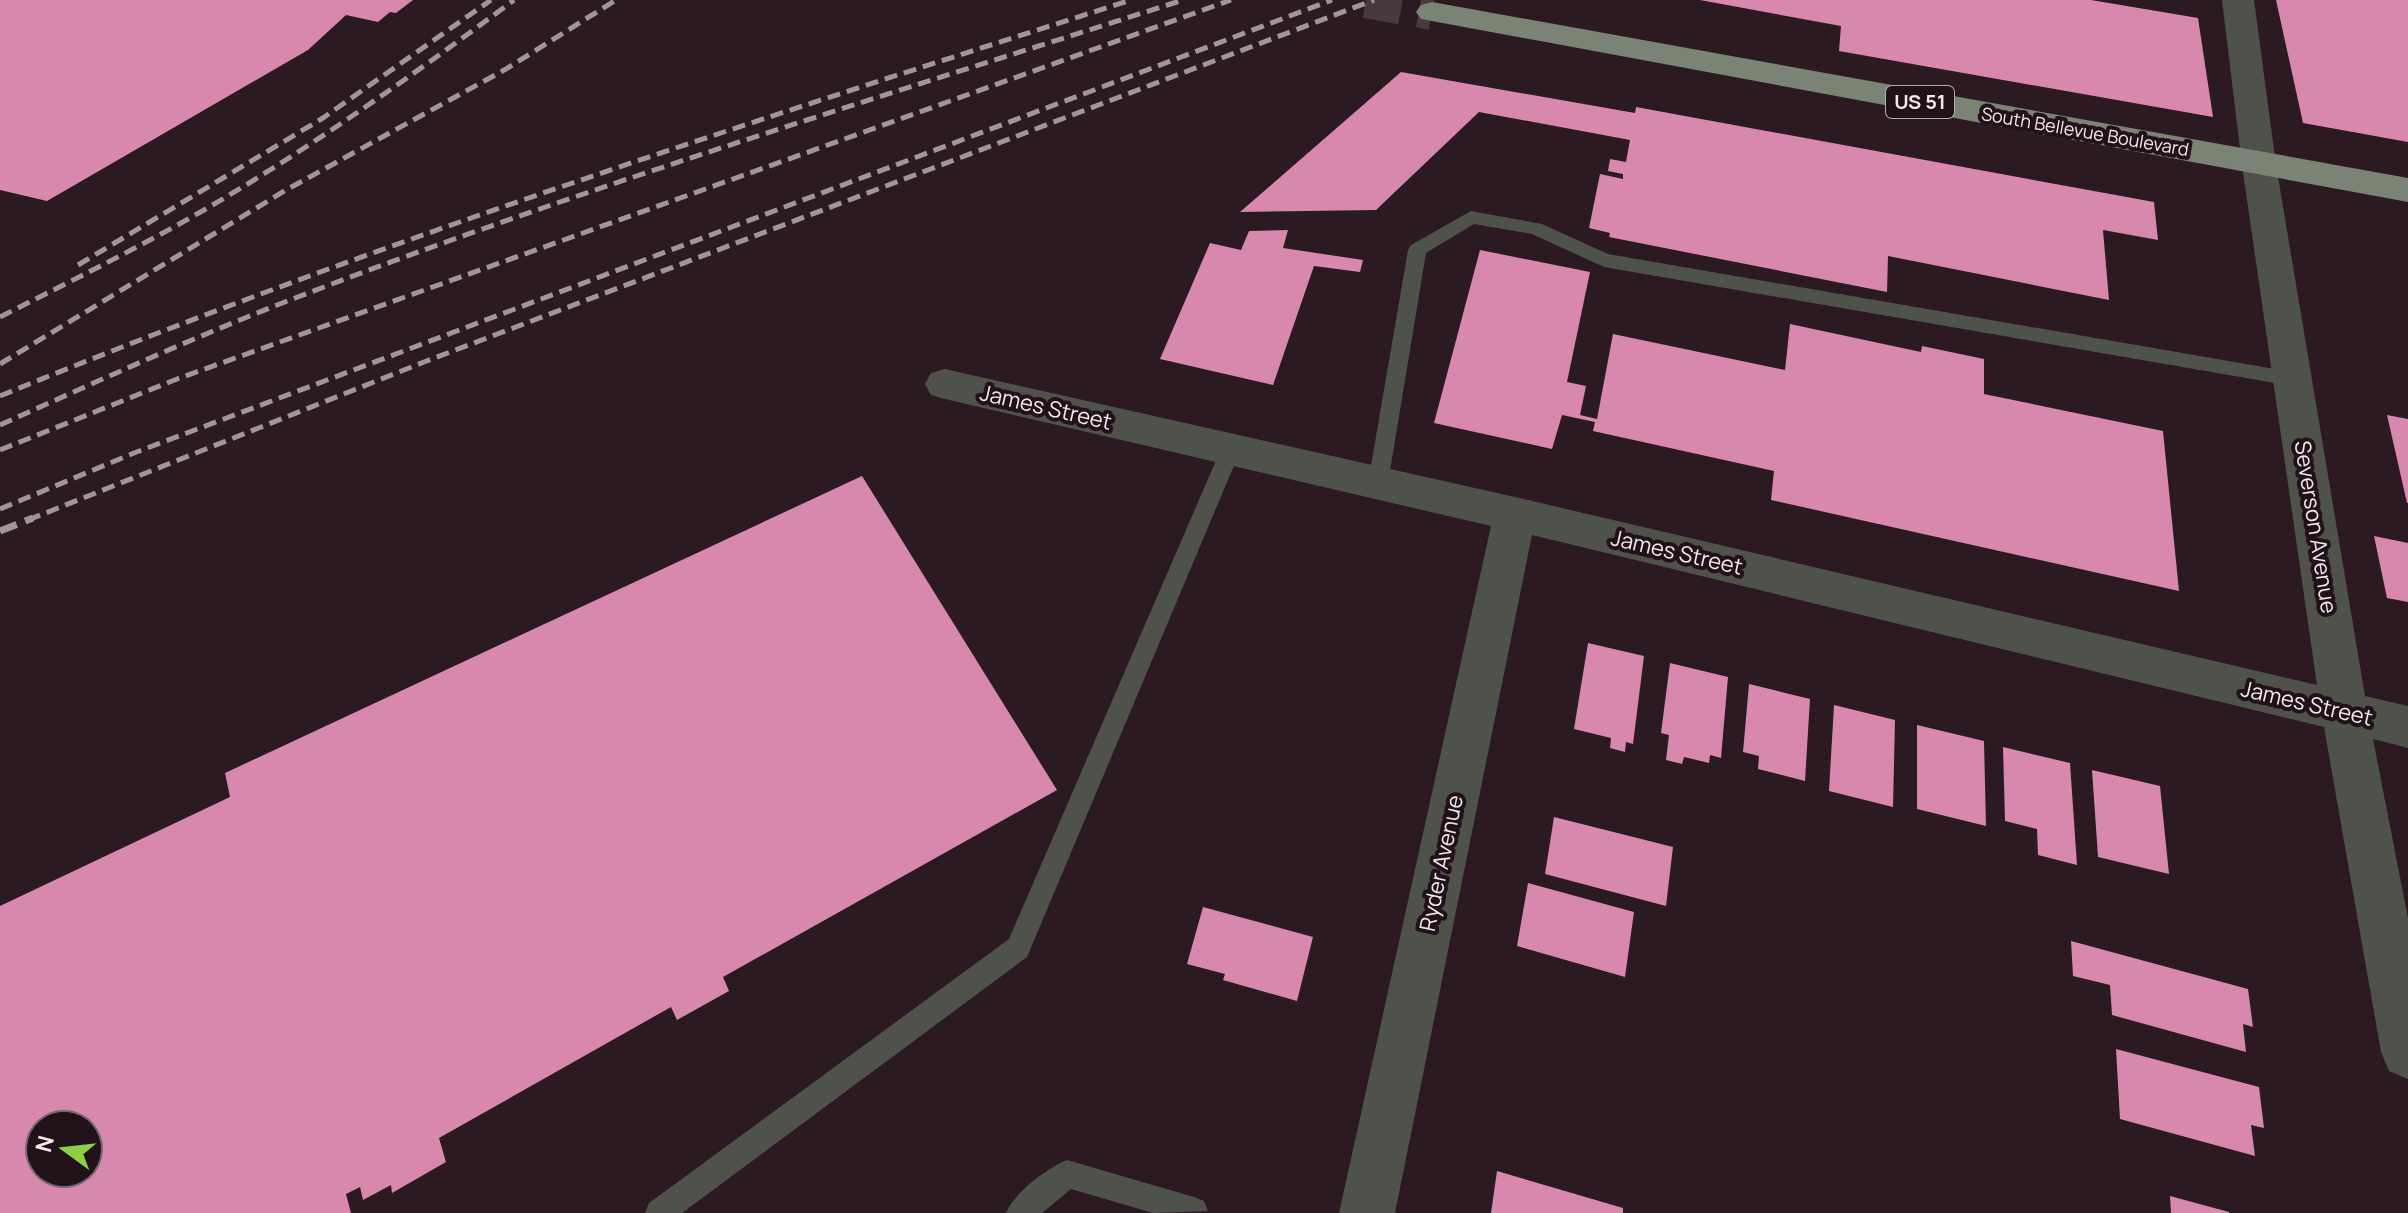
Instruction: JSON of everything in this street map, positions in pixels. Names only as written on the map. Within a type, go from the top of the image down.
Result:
[{"type":"main road","name":"South Bellevue Boulevard","points":[[1432,12],[2408,190]]},
{"type":"street","name":"Severson Avenue","points":[[2238,0],[2259,165],[2344,711],[2408,1052]]},
{"type":"street","name":"James Street","points":[[945,384],[1515,514],[2408,727]]},
{"type":"street","name":"Ryder Avenue","points":[[1367,1213],[1515,514]]},
{"type":"lane","points":[[1378,483],[1417,250],[1471,217],[1536,228],[1604,260],[2293,379]]},
{"type":"lane","points":[[659,1213],[1018,948],[1231,449]]},
{"type":"lane","points":[[1020,1213],[1067,1174],[1193,1213]]},
{"type":"building","points":[[0,0],[413,0],[378,22],[346,15],[308,50],[47,201],[0,190]]},
{"type":"building","points":[[1700,0],[2091,0],[2198,18],[2213,117],[1839,51],[1841,26]]},
{"type":"building","points":[[2276,0],[2408,0],[2408,142],[2303,123]]},
{"type":"building","points":[[1401,72],[1635,113],[1636,107],[2154,202],[2158,240],[2103,230],[2109,300],[1888,256],[1887,292],[1609,237],[1610,233],[1589,228],[1600,174],[1623,179],[1623,174],[1608,171],[1610,159],[1626,162],[1630,140],[1479,112],[1376,210],[1240,212]]},
{"type":"building","points":[[1288,230],[1283,248],[1363,260],[1360,272],[1314,266],[1273,385],[1160,359],[1210,243],[1241,250],[1249,231]]},
{"type":"building","points":[[1480,250],[1590,272],[1567,382],[1586,386],[1580,415],[1597,419],[1613,334],[1785,370],[1790,324],[1921,352],[1922,346],[1984,359],[1984,394],[2163,431],[2179,591],[1771,500],[1774,471],[1593,431],[1595,422],[1562,415],[1552,449],[1434,423]]},
{"type":"building","points":[[2387,415],[2408,419],[2408,503],[2407,503]]},
{"type":"building","points":[[862,476],[1057,790],[723,977],[729,991],[677,1020],[671,1007],[439,1138],[446,1162],[392,1193],[391,1185],[363,1200],[360,1187],[346,1194],[351,1213],[0,1213],[0,906],[230,797],[225,773]]},
{"type":"building","points":[[2374,536],[2408,543],[2408,602],[2387,598]]},
{"type":"building","points":[[1588,643],[1644,656],[1633,744],[1626,742],[1625,752],[1610,748],[1611,738],[1574,729]]},
{"type":"building","points":[[1670,663],[1728,677],[1721,758],[1710,755],[1709,763],[1684,757],[1682,764],[1666,760],[1669,735],[1661,733]]},
{"type":"building","points":[[1749,684],[1810,699],[1805,781],[1758,769],[1759,756],[1743,752]]},
{"type":"building","points":[[1834,705],[1895,720],[1893,807],[1829,791]]},
{"type":"building","points":[[1917,725],[1984,741],[1986,826],[1917,809]]},
{"type":"building","points":[[2003,747],[2070,763],[2077,865],[2038,855],[2037,829],[2005,821]]},
{"type":"building","points":[[2092,770],[2160,786],[2169,874],[2098,857]]},
{"type":"building","points":[[1554,817],[1673,847],[1666,906],[1545,874]]},
{"type":"building","points":[[1528,883],[1634,912],[1625,977],[1517,946]]},
{"type":"building","points":[[1203,907],[1313,937],[1297,1001],[1223,980],[1225,974],[1187,964]]},
{"type":"building","points":[[2071,941],[2248,989],[2253,1027],[2243,1024],[2246,1052],[2112,1015],[2110,985],[2073,976]]},
{"type":"building","points":[[2116,1049],[2259,1087],[2264,1128],[2251,1125],[2255,1156],[2120,1119]]},
{"type":"building","points":[[1497,1171],[1623,1208],[1623,1213],[1491,1213]]},
{"type":"building","points":[[2170,1196],[2229,1212],[2229,1213],[2171,1213]]},
{"type":"tunnel","points":[[1366,0],[1432,12]]},
{"type":"railway","points":[[78,265],[323,118],[491,0]]},
{"type":"railway","points":[[0,317],[159,235],[289,158],[514,0]]},
{"type":"railway","points":[[0,364],[286,190],[506,69],[616,0]]},
{"type":"railway","points":[[0,396],[139,340],[420,236],[703,139],[1131,0]]},
{"type":"railway","points":[[0,425],[290,300],[511,219],[1183,0]]},
{"type":"railway","points":[[0,450],[177,379],[1231,0]]},
{"type":"railway","points":[[0,509],[134,453],[1332,0]]},
{"type":"railway","points":[[28,520],[424,362],[1374,0]]},
{"type":"railway","points":[[0,531],[33,518]]}]
